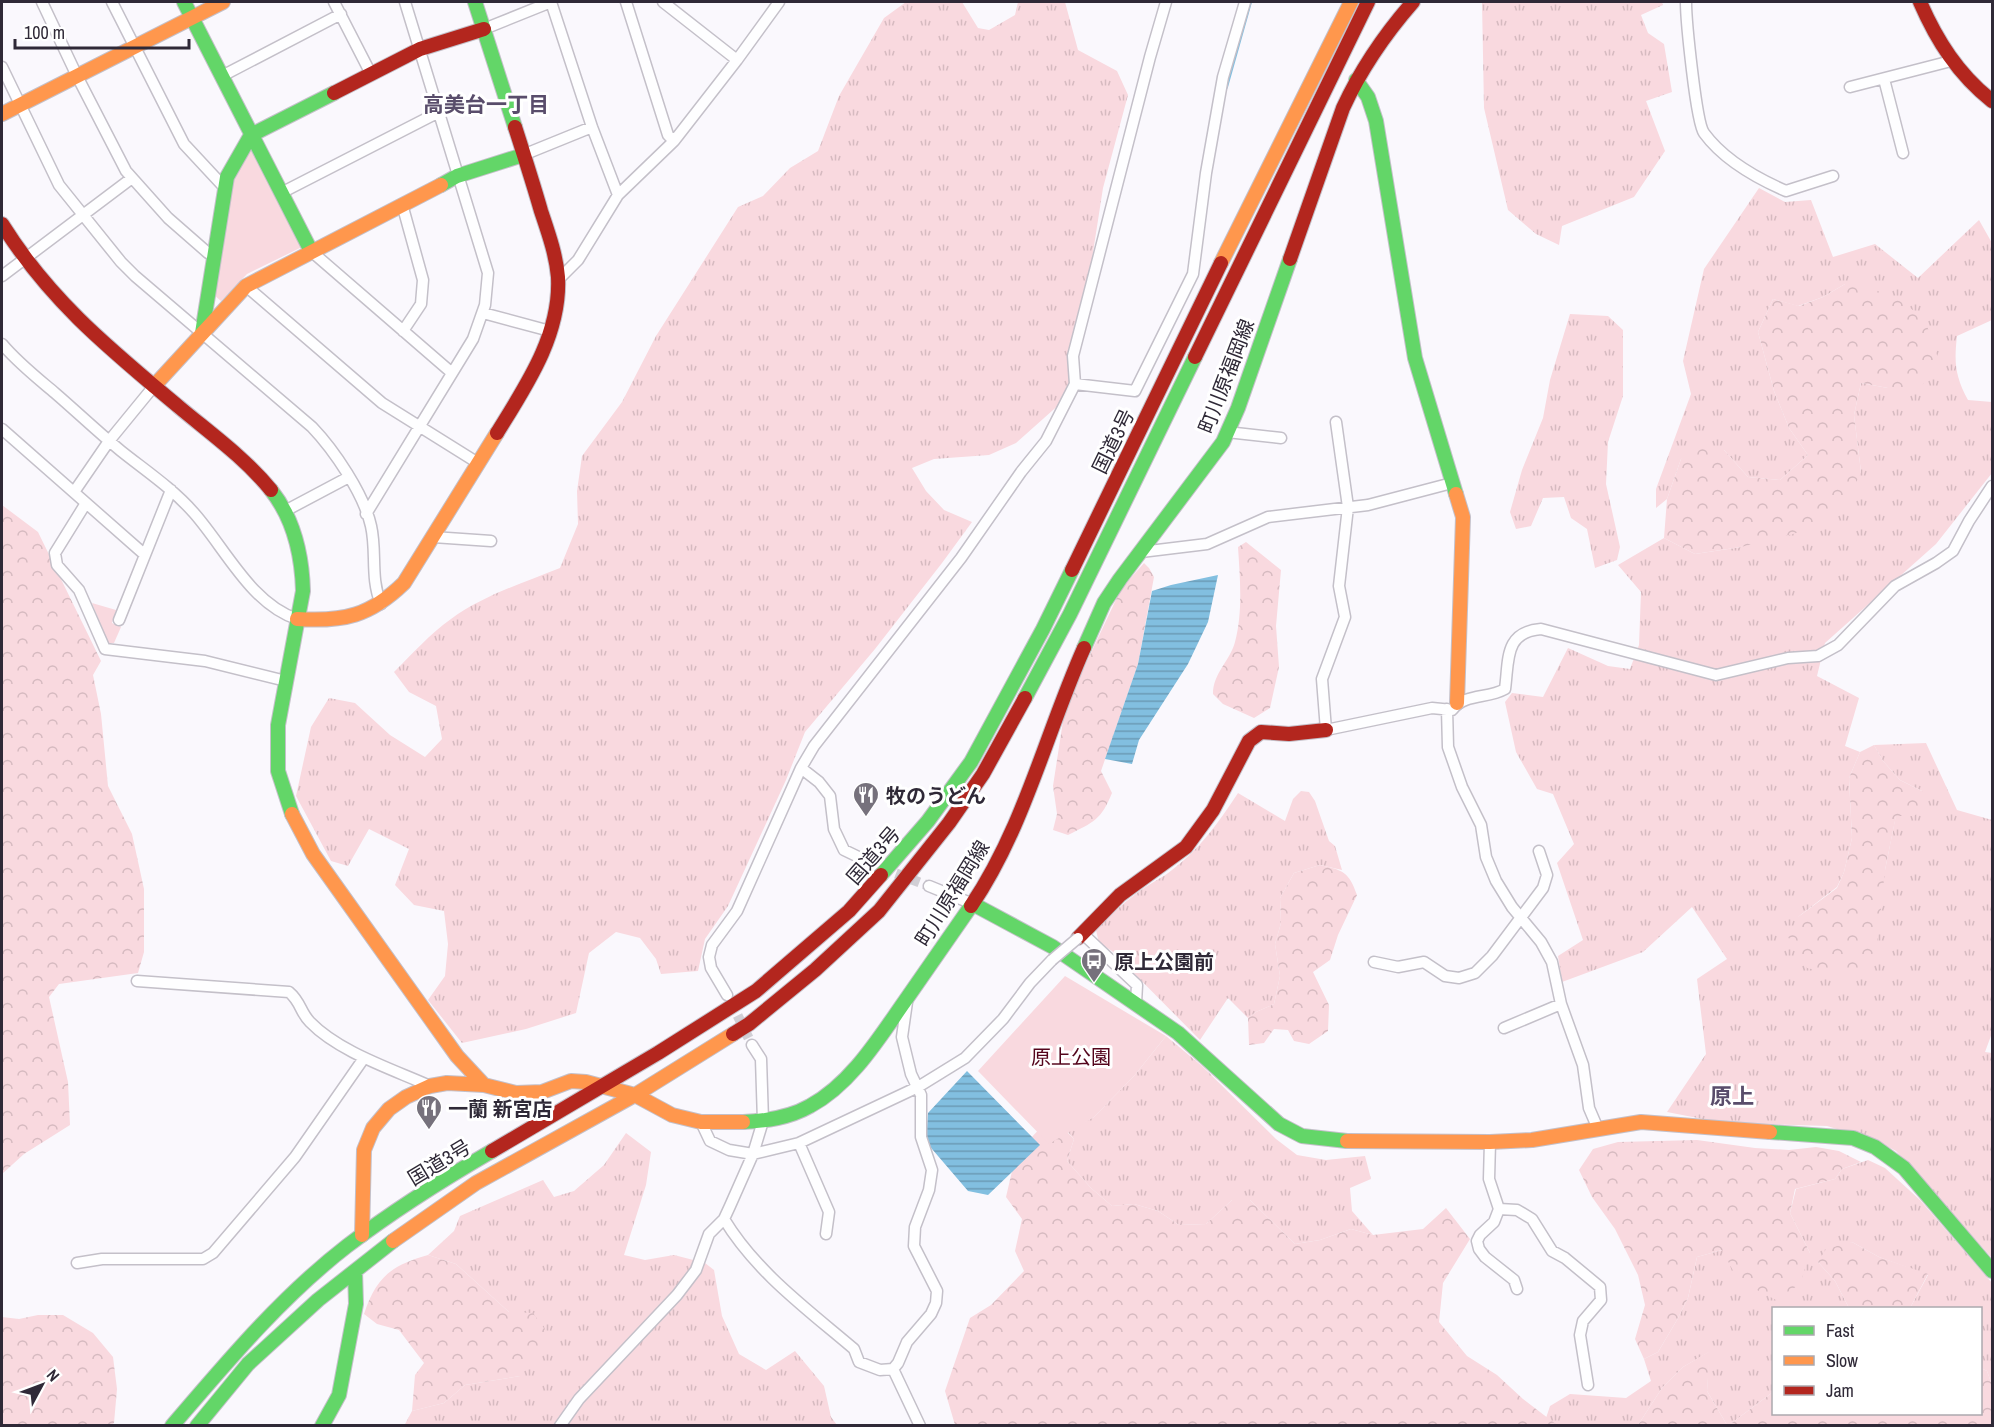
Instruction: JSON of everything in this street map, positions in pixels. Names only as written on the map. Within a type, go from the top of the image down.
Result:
[{"type":"main road","points":[[184,2],[311,250]]},
{"type":"main road","points":[[2,114],[223,2]]},
{"type":"main road","points":[[297,619],[327,622],[358,616],[381,604],[405,583],[528,382],[545,349],[555,311],[558,280],[552,244],[475,2]]},
{"type":"main road","name":"国道3号","points":[[172,1425],[236,1351],[296,1291],[362,1235],[434,1185],[602,1087],[756,991],[849,911],[928,821],[971,762],[1042,629],[1351,2]]},
{"type":"main road","name":"国道3号","points":[[197,1425],[248,1364],[318,1300],[355,1270],[476,1183],[635,1095],[749,1024],[815,970],[879,911],[914,869],[983,774],[1076,604],[1368,2]]},
{"type":"main road","name":"町川原福岡線","points":[[362,1235],[364,1150],[373,1128],[388,1109],[405,1097],[430,1086],[447,1083],[484,1085],[516,1094],[542,1092],[571,1081],[586,1082],[635,1095],[672,1115],[701,1122],[763,1121],[790,1115],[811,1106],[840,1084],[874,1045],[973,904],[1003,853],[1087,639],[1104,603],[1212,460],[1227,432],[1238,408],[1343,108],[1372,52],[1413,2]]},
{"type":"main road","points":[[1920,2],[1951,61],[1992,101]]},
{"type":"main road","points":[[202,333],[224,187],[227,177],[251,135],[420,49],[484,29]]},
{"type":"main road","points":[[1356,80],[1368,97],[1376,121],[1415,358],[1463,517],[1452,706]]},
{"type":"main road","points":[[154,386],[246,286],[311,250],[457,176],[523,155]]},
{"type":"main road","points":[[2,224],[24,261],[59,301],[258,475],[285,511],[300,547],[303,568],[303,591],[278,725],[278,771],[288,807],[313,854],[457,1056],[484,1085]]},
{"type":"main road","points":[[1080,935],[1097,915],[1187,846],[1205,823],[1249,741],[1261,732],[1289,734],[1326,730]]},
{"type":"main road","points":[[973,904],[1053,947],[1136,1003],[1178,1033],[1279,1124],[1302,1136],[1354,1141],[1490,1142],[1532,1140],[1641,1122],[1854,1138],[1875,1147],[1904,1168],[1992,1271]]},
{"type":"main road","points":[[322,1425],[339,1395],[356,1304],[355,1270]]},
{"type":"street","points":[[42,2],[117,156],[132,178],[168,218],[208,253],[214,255]]},
{"type":"street","points":[[112,2],[184,144],[224,187]]},
{"type":"street","points":[[334,2],[370,74]]},
{"type":"street","points":[[366,513],[473,339],[483,313],[488,273],[405,2]]},
{"type":"street","points":[[484,29],[551,2],[592,127],[618,195]]},
{"type":"street","points":[[626,2],[668,135],[674,141]]},
{"type":"street","points":[[663,2],[737,60]]},
{"type":"street","points":[[727,995],[711,968],[709,957],[712,945],[737,911],[801,768],[814,746],[961,558],[1021,472],[1046,441],[1075,384],[1073,356],[1149,57],[1166,2]]},
{"type":"street","points":[[1075,384],[1135,391],[1194,274],[1206,173],[1224,77],[1245,2]]},
{"type":"street","points":[[1686,2],[1697,103],[1703,131],[1726,156],[1768,183],[1786,191],[1833,176]]},
{"type":"street","points":[[558,280],[578,260],[618,195],[674,141],[737,60],[777,3]]},
{"type":"street","points":[[222,76],[341,15]]},
{"type":"street","points":[[1850,87],[1951,61]]},
{"type":"street","points":[[2,68],[59,185],[135,276],[312,427],[327,443],[349,477],[371,525],[374,577],[381,604]]},
{"type":"street","points":[[1884,79],[1902,153]]},
{"type":"street","points":[[281,193],[439,112]]},
{"type":"street","points":[[523,155],[592,127]]},
{"type":"street","points":[[2,276],[132,178]]},
{"type":"street","points":[[402,204],[423,280],[421,303],[403,331]]},
{"type":"street","points":[[311,250],[452,373]]},
{"type":"street","points":[[246,286],[382,403],[478,463]]},
{"type":"street","points":[[483,313],[550,331]]},
{"type":"street","points":[[2,344],[18,363],[109,441],[171,490],[195,515],[254,591],[269,606],[282,615],[297,619]]},
{"type":"street","points":[[74,492],[109,441],[154,386]]},
{"type":"street","points":[[1336,422],[1348,507],[1339,586],[1346,617],[1322,679],[1326,730],[1452,706],[1474,697],[1497,694],[1506,689],[1510,647],[1516,638],[1529,630],[1541,628],[1716,675],[1788,658],[1818,656],[1838,645],[1895,586],[1953,551],[1992,486]]},
{"type":"street","points":[[2,429],[144,554]]},
{"type":"street","points":[[1227,432],[1281,438]]},
{"type":"street","points":[[285,511],[349,477]]},
{"type":"street","points":[[1141,552],[1207,543],[1268,517],[1368,505],[1452,483]]},
{"type":"street","points":[[119,620],[171,490]]},
{"type":"street","points":[[86,503],[55,553],[57,565],[79,590],[105,649],[205,661],[286,681]]},
{"type":"street","points":[[433,537],[491,541]]},
{"type":"street","points":[[1452,706],[1448,747],[1462,787],[1481,825],[1486,856],[1496,881],[1541,942],[1552,962],[1561,1004],[1583,1065],[1589,1108],[1598,1129]]},
{"type":"street","points":[[801,768],[819,782],[830,796],[834,829],[844,850],[871,863]]},
{"type":"street","points":[[1374,962],[1398,967],[1424,962],[1445,976],[1459,978],[1475,973],[1492,956],[1543,888],[1547,875],[1539,851]]},
{"type":"street","points":[[929,886],[973,904]]},
{"type":"street","points":[[701,1122],[710,1141],[729,1150],[753,1154],[799,1143],[918,1088],[965,1058],[1004,1019],[1030,983],[1080,935],[1137,985],[1136,1003]]},
{"type":"street","points":[[137,981],[289,992],[298,1000],[309,1021],[324,1033],[364,1058],[430,1086]]},
{"type":"street","points":[[724,1219],[734,1236],[777,1285],[854,1349],[859,1362],[880,1370],[893,1369],[907,1342],[931,1314],[936,1303],[937,1291],[914,1246],[915,1227],[929,1190],[932,1170],[921,1137],[921,1095],[911,1074],[902,1037],[903,1020],[909,995]]},
{"type":"street","points":[[1504,1028],[1561,1004]]},
{"type":"street","points":[[560,1425],[579,1399],[677,1295],[696,1270],[709,1234],[724,1219],[753,1154],[763,1121],[761,1059],[753,1044]]},
{"type":"street","points":[[77,1263],[102,1260],[203,1259],[213,1253],[295,1157],[364,1058]]},
{"type":"street","points":[[1490,1142],[1489,1179],[1499,1209],[1494,1222],[1477,1241],[1485,1257],[1514,1280],[1517,1289]]},
{"type":"street","points":[[799,1143],[830,1212],[826,1234]]},
{"type":"street","points":[[1499,1209],[1517,1210],[1532,1219],[1551,1251],[1565,1258],[1600,1287],[1601,1300],[1583,1321],[1580,1335],[1588,1384]]},
{"type":"street","points":[[893,1369],[920,1425]]},
{"type":"green space","points":[[906,2],[962,2],[978,28],[989,30],[1015,15],[1018,2],[1065,2],[1078,50],[1117,71],[1128,95],[1103,188],[1071,394],[1016,443],[989,455],[934,459],[912,468],[926,491],[944,510],[972,522],[875,649],[805,732],[786,780],[728,906],[705,939],[698,971],[661,974],[656,959],[640,938],[616,932],[589,953],[576,1013],[526,1029],[462,1043],[428,1000],[445,976],[448,944],[444,911],[414,905],[395,885],[409,849],[369,829],[348,866],[331,861],[296,796],[311,727],[329,698],[355,703],[390,735],[425,757],[442,739],[436,706],[409,692],[394,672],[421,644],[451,619],[504,590],[560,568],[578,524],[577,491],[582,456],[622,402],[656,336],[738,207],[763,196],[790,168],[818,151],[839,96],[884,18]]},
{"type":"green space","points":[[1482,2],[1662,2],[1663,5],[1641,15],[1648,33],[1664,44],[1672,92],[1646,101],[1665,151],[1634,197],[1562,226],[1559,245],[1536,234],[1508,210],[1484,108]]},
{"type":"green space","points":[[248,151],[253,151],[302,247],[247,274],[221,301],[214,295],[232,183]]},
{"type":"green space","points":[[1759,188],[1785,202],[1811,200],[1833,257],[1875,244],[1918,278],[1979,220],[1992,243],[1992,320],[1957,336],[1956,354],[1960,384],[1968,400],[1992,402],[1992,473],[1936,544],[1825,643],[1817,676],[1859,698],[1845,746],[1860,752],[1849,778],[1852,838],[1844,872],[1837,887],[1798,917],[1885,870],[1896,815],[1922,791],[1900,780],[1883,761],[1874,745],[1926,743],[1957,810],[1992,820],[1992,1033],[1985,1052],[1992,1053],[1992,1258],[1896,1151],[1877,1141],[1827,1126],[1723,1123],[1667,1112],[1706,1054],[1697,979],[1727,959],[1692,907],[1643,952],[1562,982],[1558,956],[1583,940],[1557,863],[1574,844],[1553,794],[1537,789],[1516,752],[1505,702],[1512,693],[1543,697],[1568,648],[1608,666],[1630,669],[1639,645],[1641,592],[1618,565],[1664,538],[1695,554],[1741,547],[1861,472],[1854,415],[1861,383],[1888,388],[1845,284],[1823,297],[1798,306],[1773,299],[1758,332],[1774,391],[1789,428],[1808,455],[1780,480],[1748,477],[1724,450],[1681,459],[1667,499],[1656,508],[1656,489],[1691,394],[1683,361],[1704,269]]},
{"type":"green space","points":[[1845,284],[1864,285],[1903,302],[1925,320],[1938,358],[1923,384],[1904,398],[1888,388],[1861,383],[1854,415],[1861,472],[1843,511],[1823,523],[1793,534],[1741,547],[1695,554],[1664,538],[1667,499],[1681,459],[1697,447],[1724,450],[1748,477],[1780,480],[1808,455],[1789,428],[1774,391],[1758,332],[1773,299],[1799,306],[1823,297]]},
{"type":"green space","points":[[1570,314],[1608,316],[1623,330],[1623,396],[1608,442],[1606,484],[1620,547],[1617,560],[1595,568],[1587,529],[1571,518],[1564,497],[1543,498],[1531,526],[1516,529],[1510,512],[1522,470],[1543,418],[1550,380]]},
{"type":"green space","points":[[2,505],[38,532],[101,661],[93,675],[101,714],[108,786],[132,834],[144,889],[144,952],[138,973],[59,984],[49,997],[68,1082],[70,1125],[24,1154],[2,1174]]},
{"type":"green space","points":[[1246,542],[1281,570],[1276,626],[1279,667],[1270,708],[1254,718],[1223,704],[1213,694],[1216,680],[1233,649],[1238,631],[1240,595],[1238,547]]},
{"type":"green space","points":[[1144,563],[1154,577],[1138,664],[1101,771],[1112,793],[1096,819],[1068,835],[1053,830],[1057,814],[1053,786],[1065,708],[1121,589]]},
{"type":"green space","points":[[92,603],[116,610],[112,623],[121,627],[114,643],[108,643]]},
{"type":"green space","points":[[1874,745],[1883,761],[1900,780],[1922,791],[1925,805],[1914,816],[1896,816],[1885,870],[1877,946],[1860,976],[1807,968],[1788,937],[1798,917],[1837,888],[1844,872],[1852,838],[1849,778],[1860,752]]},
{"type":"green space","points":[[1301,791],[1309,792],[1315,801],[1329,841],[1335,846],[1342,870],[1320,865],[1294,873],[1280,898],[1281,923],[1275,944],[1280,976],[1274,1004],[1248,1018],[1228,998],[1200,1040],[1112,951],[1099,943],[1096,930],[1126,901],[1182,862],[1216,825],[1238,793],[1285,821],[1293,799]]},
{"type":"green space","points":[[1320,865],[1344,873],[1351,881],[1357,895],[1338,935],[1330,960],[1313,972],[1329,1005],[1328,1031],[1309,1044],[1294,1041],[1288,1030],[1274,1029],[1264,1043],[1249,1045],[1248,1018],[1274,1004],[1280,976],[1275,944],[1281,923],[1280,898],[1294,873]]},
{"type":"green space","name":"原上公園","points":[[1065,976],[1166,1036],[1134,1076],[1094,1117],[1049,1144],[978,1071]]},
{"type":"green space","points":[[1166,1036],[1202,1066],[1276,1139],[1297,1155],[1326,1160],[1365,1156],[1371,1179],[1350,1188],[1352,1211],[1373,1235],[1351,1229],[1320,1240],[1295,1244],[1250,1200],[1232,1200],[1206,1224],[1179,1225],[1158,1211],[1134,1204],[1112,1206],[1091,1188],[1067,1161],[1074,1139],[1067,1131],[1094,1117],[1134,1076]]},
{"type":"green space","points":[[1057,1122],[1074,1139],[1067,1161],[1091,1188],[1112,1206],[1134,1204],[1158,1211],[1179,1225],[1206,1224],[1232,1200],[1250,1200],[1295,1244],[1320,1240],[1351,1229],[1373,1235],[1423,1229],[1446,1208],[1470,1239],[1443,1283],[1439,1322],[1467,1356],[1497,1375],[1557,1425],[955,1425],[945,1391],[970,1318],[991,1305],[1024,1271],[1015,1251],[1022,1219],[1006,1197],[1016,1154],[1044,1124]]},
{"type":"green space","points":[[626,1133],[651,1152],[646,1185],[624,1255],[645,1260],[674,1255],[705,1263],[714,1270],[722,1316],[739,1354],[766,1370],[795,1351],[824,1386],[831,1417],[837,1425],[404,1426],[412,1411],[444,1403],[465,1385],[520,1376],[509,1312],[456,1264],[428,1255],[454,1231],[460,1216],[543,1180],[554,1197],[574,1191],[604,1165]]},
{"type":"green space","points":[[1697,1140],[1789,1150],[1816,1147],[1839,1151],[1861,1162],[1842,1169],[1835,1179],[1795,1189],[1790,1213],[1810,1253],[1800,1284],[1776,1300],[1738,1280],[1722,1250],[1697,1257],[1688,1298],[1677,1320],[1658,1352],[1644,1359],[1635,1339],[1645,1305],[1638,1275],[1615,1229],[1592,1197],[1579,1170],[1593,1149],[1618,1142]]},
{"type":"green space","points":[[1868,1160],[1885,1168],[1920,1200],[1992,1283],[1992,1385],[1987,1371],[1982,1368],[1982,1307],[1911,1307],[1928,1275],[1879,1257],[1852,1242],[1818,1262],[1835,1281],[1848,1307],[1772,1307],[1772,1393],[1729,1425],[1707,1391],[1709,1352],[1683,1367],[1662,1388],[1638,1425],[1557,1425],[1546,1418],[1550,1406],[1570,1394],[1626,1398],[1651,1381],[1644,1359],[1658,1352],[1677,1320],[1688,1298],[1697,1257],[1722,1250],[1810,1253],[1790,1213],[1796,1189],[1835,1179],[1842,1169]]},
{"type":"green space","points":[[1852,1242],[1879,1257],[1928,1274],[1911,1307],[1848,1307],[1835,1281],[1818,1262],[1826,1249]]},
{"type":"green space","points":[[428,1255],[456,1264],[509,1312],[533,1313],[546,1331],[547,1351],[525,1364],[520,1376],[465,1385],[444,1403],[412,1411],[415,1375],[424,1363],[399,1330],[377,1324],[364,1314],[374,1291],[387,1274],[404,1263]]},
{"type":"green space","points":[[38,1315],[63,1315],[93,1333],[113,1357],[117,1389],[114,1423],[111,1425],[2,1425],[2,1317],[19,1319]]},
{"type":"green space","points":[[1710,1351],[1707,1391],[1727,1425],[1638,1425],[1662,1388],[1683,1367]]},
{"type":"green space","points":[[1982,1368],[1987,1371],[1992,1385],[1992,1425],[1729,1425],[1772,1393],[1772,1415],[1982,1415]]},
{"type":"water","points":[[1218,575],[1208,622],[1188,664],[1139,740],[1132,764],[1105,759],[1138,664],[1152,591]]},
{"type":"water","points":[[967,1071],[1040,1145],[988,1195],[968,1191],[926,1142],[928,1113]]},
{"type":"waterway","points":[[1226,87],[1250,2]]},
{"type":"tunnel","points":[[882,868],[929,886]]},
{"type":"tunnel","points":[[731,1002],[752,1045]]},
{"type":"traffic: fast","points":[[184,2],[311,251]]},
{"type":"traffic: fast","points":[[475,2],[515,127]]},
{"type":"traffic: fast","points":[[1356,80],[1368,97],[1376,121],[1415,358],[1456,494]]},
{"type":"traffic: fast","points":[[202,333],[227,177],[251,135],[334,93]]},
{"type":"traffic: fast","points":[[441,185],[457,176],[523,155]]},
{"type":"traffic: fast","points":[[1084,648],[1104,603],[1120,579],[1223,442],[1238,408],[1290,259]]},
{"type":"traffic: fast","points":[[1025,698],[1070,614],[1195,357]]},
{"type":"traffic: fast","points":[[271,490],[291,525],[298,550],[303,591],[278,725],[278,771],[292,814]]},
{"type":"traffic: fast","points":[[881,875],[928,821],[971,762],[1043,629],[1072,570]]},
{"type":"traffic: fast","points":[[973,904],[1053,947],[1178,1033],[1279,1124],[1302,1136],[1347,1141]]},
{"type":"traffic: fast","points":[[743,1122],[769,1120],[794,1113],[825,1097],[838,1086],[874,1045],[971,906]]},
{"type":"traffic: fast","points":[[1770,1132],[1853,1138],[1875,1147],[1904,1168],[1992,1271]]},
{"type":"traffic: fast","points":[[172,1426],[255,1332],[323,1266],[400,1208],[492,1151]]},
{"type":"traffic: fast","points":[[197,1426],[248,1364],[318,1300],[393,1241]]},
{"type":"traffic: fast","points":[[322,1426],[339,1395],[356,1304],[355,1271]]},
{"type":"traffic: slow","points":[[2,114],[223,2]]},
{"type":"traffic: slow","points":[[1221,263],[1351,2]]},
{"type":"traffic: slow","points":[[154,386],[246,286],[441,185]]},
{"type":"traffic: slow","points":[[297,619],[343,618],[368,610],[404,583],[497,433]]},
{"type":"traffic: slow","points":[[1456,494],[1463,517],[1457,703]]},
{"type":"traffic: slow","points":[[292,814],[313,854],[457,1056],[484,1085]]},
{"type":"traffic: slow","points":[[393,1241],[476,1183],[635,1095],[733,1034]]},
{"type":"traffic: slow","points":[[362,1235],[364,1150],[373,1128],[389,1109],[406,1097],[430,1086],[447,1083],[484,1085],[516,1093],[542,1092],[571,1081],[586,1082],[635,1095],[672,1115],[701,1122],[743,1122]]},
{"type":"traffic: slow","points":[[1347,1141],[1532,1140],[1641,1122],[1770,1132]]},
{"type":"traffic: jam","points":[[1195,357],[1368,2]]},
{"type":"traffic: jam","points":[[1290,259],[1343,108],[1374,52],[1413,2]]},
{"type":"traffic: jam","points":[[1920,2],[1950,56],[1969,80],[1992,101]]},
{"type":"traffic: jam","points":[[334,93],[420,49],[484,29]]},
{"type":"traffic: jam","points":[[497,433],[540,359],[554,319],[557,298],[558,277],[554,252],[515,127]]},
{"type":"traffic: jam","points":[[2,224],[40,277],[83,323],[129,365],[239,457],[271,490]]},
{"type":"traffic: jam","points":[[1072,570],[1221,263]]},
{"type":"traffic: jam","points":[[971,906],[1006,845],[1084,648]]},
{"type":"traffic: jam","points":[[733,1034],[749,1024],[815,970],[879,911],[949,823],[983,774],[1025,698]]},
{"type":"traffic: jam","points":[[1078,938],[1120,895],[1186,847],[1213,810],[1249,741],[1261,732],[1289,734],[1326,730]]},
{"type":"traffic: jam","points":[[492,1151],[658,1053],[756,991],[849,911],[881,875]]},
{"type":"place","name":"牧のうどん","points":[[866,818]]},
{"type":"place","name":"原上公園前","points":[[1094,984]]},
{"type":"place","name":"一蘭 新宮店","points":[[429,1131]]},
{"type":"district","name":"高美台一丁目","points":[[486,104]]},
{"type":"district","name":"原上","points":[[1732,1096]]}]
